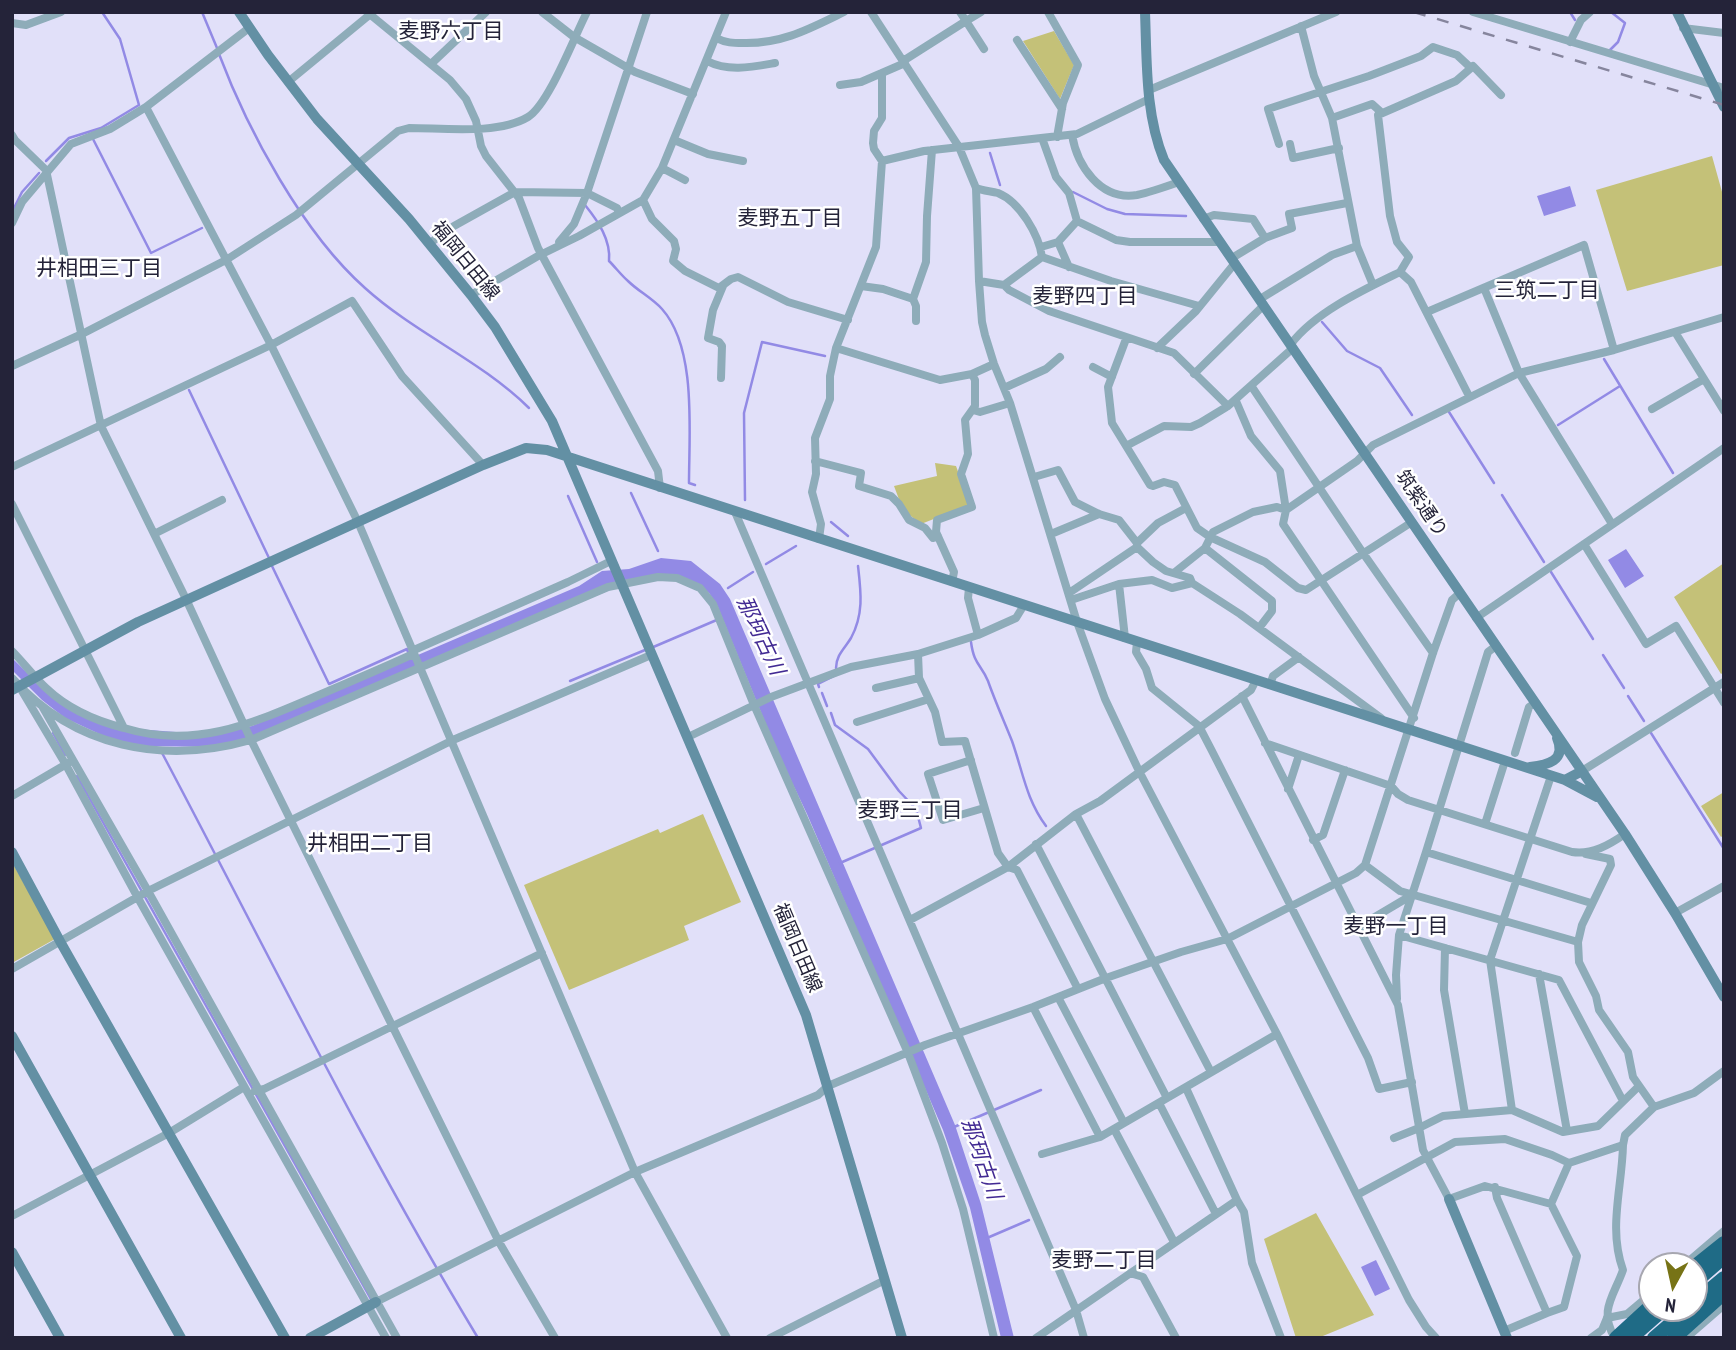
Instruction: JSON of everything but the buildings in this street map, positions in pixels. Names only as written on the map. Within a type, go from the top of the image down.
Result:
[{"type":"highway","points":[[1708,1256],[1724,1243]]},
{"type":"highway","points":[[1708,1272],[1724,1258]]},
{"type":"highway","points":[[1708,1294],[1724,1280]]},
{"type":"highway","points":[[1674,1338],[1724,1293]]},
{"type":"highway","points":[[1615,1338],[1638,1317]]},
{"type":"highway","points":[[1632,1338],[1650,1322]]},
{"type":"highway","points":[[1657,1338],[1675,1322]]},
{"type":"street","points":[[12,23],[26,25],[61,12]]},
{"type":"street","name":"福岡日田線","points":[[239,12],[317,119],[430,243],[471,295],[495,327],[552,421],[806,1015],[902,1338]]},
{"type":"street","points":[[431,64],[486,12]]},
{"type":"street","points":[[542,12],[574,37],[628,68],[693,94]]},
{"type":"street","points":[[12,366],[82,334],[226,260],[296,215],[398,131],[409,128],[498,127],[528,117],[546,97],[587,12]]},
{"type":"street","points":[[647,12],[587,193],[574,224],[559,242],[567,243],[643,200],[662,168],[726,12]]},
{"type":"street","points":[[716,38],[725,43],[764,44],[795,36],[844,12]]},
{"type":"street","points":[[871,12],[958,147],[976,188],[982,322],[993,363],[1010,403],[1034,477],[1077,622],[1105,699],[1139,771],[1277,1034],[1409,1300],[1436,1338]]},
{"type":"street","points":[[960,12],[985,48]]},
{"type":"street","points":[[840,85],[861,82],[904,62],[981,12]]},
{"type":"street","points":[[1048,12],[1078,65],[1062,109],[1057,137]]},
{"type":"street","name":"筑紫通り","points":[[1145,12],[1149,94],[1159,147],[1179,182],[1625,834],[1724,997]]},
{"type":"street","points":[[1300,12],[1320,92],[1332,118],[1357,246],[1373,285]]},
{"type":"street","points":[[882,160],[932,150],[1072,135],[1149,94],[1303,24],[1336,12]]},
{"type":"street","points":[[1474,12],[1718,87]]},
{"type":"street","points":[[1511,24],[1514,12]]},
{"type":"street","points":[[1570,42],[1581,20],[1590,12]]},
{"type":"street","points":[[1677,12],[1683,28],[1718,87],[1724,107]]},
{"type":"street","points":[[288,82],[370,13],[450,80],[472,109],[486,156],[515,192],[542,254],[658,471],[660,488]]},
{"type":"street","points":[[12,223],[43,167],[71,144],[110,129],[146,107],[249,28]]},
{"type":"street","points":[[1683,28],[1724,33]]},
{"type":"street","points":[[1017,40],[1062,109]]},
{"type":"street","points":[[1279,144],[1268,109],[1421,55],[1433,47],[1457,54],[1471,68],[1473,66],[1501,95]]},
{"type":"street","points":[[707,61],[715,66],[744,68],[775,63]]},
{"type":"street","points":[[1126,446],[1164,426],[1191,427],[1232,404],[1292,346],[1297,335],[1320,317],[1400,272],[1409,257],[1397,242],[1390,216],[1378,115],[1456,81],[1471,68]]},
{"type":"street","points":[[819,539],[821,524],[812,492],[816,474],[816,438],[830,399],[830,376],[836,348],[876,247],[882,160],[873,143],[874,131],[882,118],[882,73]]},
{"type":"street","points":[[1332,118],[1372,104],[1382,113]]},
{"type":"street","points":[[146,107],[271,345],[358,522],[635,1172],[726,1338]]},
{"type":"street","points":[[1072,135],[1085,170],[1095,183],[1113,192],[1137,195],[1179,182]]},
{"type":"street","points":[[1042,138],[1056,177],[1069,193],[1077,222],[1116,240],[1130,242],[1220,242]]},
{"type":"street","points":[[13,139],[43,167],[101,426],[251,740],[499,1242],[555,1338]]},
{"type":"street","points":[[674,140],[708,154],[743,161]]},
{"type":"street","points":[[1290,144],[1293,158],[1339,148]]},
{"type":"street","points":[[916,321],[913,299],[926,262],[932,150]]},
{"type":"street","points":[[662,168],[685,180]]},
{"type":"street","points":[[976,188],[997,193],[1012,202],[1028,223],[1042,252],[1069,267],[1199,306]]},
{"type":"street","points":[[430,243],[454,226],[515,192],[587,193],[617,208],[620,213]]},
{"type":"street","points":[[643,200],[652,219],[674,241],[675,264],[719,288],[723,286]]},
{"type":"street","points":[[12,201],[22,202]]},
{"type":"street","points":[[1157,348],[1199,306],[1233,261],[1265,238],[1292,228],[1289,214],[1347,203]]},
{"type":"street","points":[[1203,219],[1214,215],[1253,219],[1265,238]]},
{"type":"street","points":[[1004,285],[1042,252],[1058,242],[1077,222]]},
{"type":"street","points":[[471,295],[565,242]]},
{"type":"street","points":[[1058,242],[1069,267]]},
{"type":"street","points":[[1427,312],[1584,245],[1614,350]]},
{"type":"street","points":[[1194,374],[1262,302],[1313,265],[1357,246]]},
{"type":"street","points":[[1400,272],[1411,282],[1469,396]]},
{"type":"street","points":[[721,378],[722,346],[708,338],[713,310],[723,286],[731,279],[738,277],[788,302],[848,320]]},
{"type":"street","points":[[979,281],[1004,285],[1049,311],[1174,353],[1194,374],[1232,404],[1251,436],[1280,471],[1286,510],[1283,524],[1414,718]]},
{"type":"street","points":[[861,286],[883,289],[913,299]]},
{"type":"street","points":[[1484,288],[1519,373],[1612,524]]},
{"type":"street","points":[[12,467],[271,345],[352,301],[402,376],[483,465]]},
{"type":"street","points":[[1286,510],[1319,489],[1373,445],[1519,373],[1614,350],[1724,317]]},
{"type":"street","points":[[1675,332],[1724,411]]},
{"type":"street","points":[[1126,339],[1108,387],[1112,423],[1150,485],[1170,482],[1175,485],[1196,528],[1210,537],[1265,562],[1302,590],[1306,590],[1412,522]]},
{"type":"street","points":[[836,348],[940,380],[972,374],[993,363]]},
{"type":"street","points":[[1004,388],[1046,369],[1060,357]]},
{"type":"street","points":[[1093,367],[1112,377]]},
{"type":"street","points":[[952,582],[954,572],[938,536],[937,520],[972,507],[961,474],[968,454],[965,420],[973,410],[975,390],[972,374]]},
{"type":"street","points":[[1653,409],[1704,379]]},
{"type":"street","points":[[1252,387],[1363,554],[1433,653]]},
{"type":"street","points":[[973,410],[980,412],[1010,403]]},
{"type":"street","points":[[15,685],[37,677],[84,649],[186,600],[526,448],[547,450],[1565,780],[1600,798]]},
{"type":"street","points":[[1476,618],[1724,448]]},
{"type":"street","points":[[814,461],[861,473],[859,486],[891,496],[900,504],[909,520],[925,528],[933,538],[938,536]]},
{"type":"street","points":[[1034,477],[1058,470],[1075,502],[1124,524],[1137,545],[1153,562],[1166,571],[1190,578],[1192,583],[1259,628],[1387,723]]},
{"type":"street","points":[[154,534],[222,500]]},
{"type":"street","points":[[12,504],[124,728]]},
{"type":"street","points":[[1175,572],[1205,548],[1213,532],[1254,512],[1277,507],[1286,510]]},
{"type":"street","points":[[1070,596],[1137,545],[1158,523],[1186,509]]},
{"type":"street","points":[[735,512],[960,1033],[1076,1310],[1084,1338]]},
{"type":"street","points":[[1051,534],[1099,514]]},
{"type":"street","points":[[1584,544],[1646,644],[1676,626],[1724,703]]},
{"type":"street","points":[[1205,548],[1272,601],[1272,611],[1259,628]]},
{"type":"street","points":[[12,651],[45,687],[91,717],[156,735],[188,736],[226,731],[245,726],[411,655],[414,650],[611,563]]},
{"type":"street","points":[[15,685],[84,731],[107,741],[140,749],[190,752],[218,749],[251,740],[608,587],[665,576],[693,583],[701,588],[713,604],[754,705],[908,1053],[942,1143],[963,1209],[994,1338]]},
{"type":"street","points":[[1070,596],[1119,584],[1153,580],[1172,588],[1192,583]]},
{"type":"street","points":[[1119,584],[1125,638]]},
{"type":"street","points":[[970,588],[968,598],[978,635]]},
{"type":"street","points":[[310,1338],[635,1172],[818,1095],[828,1086],[925,1045],[1106,978],[1227,939],[1336,885],[1365,865],[1433,653],[1452,600],[1460,593]]},
{"type":"street","points":[[688,737],[771,697],[851,667],[918,654],[978,635],[1016,618],[1024,606]]},
{"type":"street","points":[[1137,642],[1136,652],[1146,669],[1152,688],[1199,726],[1368,1058],[1379,1089],[1412,1082]]},
{"type":"street","points":[[1449,1199],[1485,1186],[1551,1204],[1577,1256],[1564,1307],[1506,1334],[1449,1199],[1423,1150],[1398,1005],[1396,975],[1399,935],[1488,652],[1496,646]]},
{"type":"street","points":[[918,654],[919,678],[935,712],[942,742],[965,741],[998,853],[1008,867],[1017,870],[1078,989]]},
{"type":"street","points":[[12,969],[148,891],[453,740],[651,655]]},
{"type":"street","points":[[1269,685],[1273,676],[1299,657]]},
{"type":"street","points":[[876,688],[919,678]]},
{"type":"street","points":[[910,920],[1008,867],[1076,814],[1100,801],[1251,690],[1256,680]]},
{"type":"street","points":[[1565,780],[1724,682]]},
{"type":"street","points":[[15,685],[69,763],[148,891],[251,1090]]},
{"type":"street","points":[[1242,696],[1398,1005]]},
{"type":"street","points":[[857,722],[929,699]]},
{"type":"street","points":[[1515,753],[1529,707],[1535,703]]},
{"type":"street","points":[[40,704],[138,898],[372,1304],[397,1338]]},
{"type":"street","points":[[1524,767],[1548,765],[1557,757],[1560,743],[1556,734]]},
{"type":"street","points":[[1265,743],[1391,786],[1408,800],[1529,839],[1610,859],[1611,865],[1591,902],[1578,942],[1579,962],[1596,996],[1599,1010],[1628,1052],[1633,1077],[1654,1107]]},
{"type":"street","points":[[1288,789],[1299,755]]},
{"type":"street","points":[[971,760],[928,774],[943,820],[984,808]]},
{"type":"street","points":[[1485,824],[1505,761]]},
{"type":"street","points":[[12,796],[69,763]]},
{"type":"street","points":[[1313,840],[1323,835],[1345,771]]},
{"type":"street","points":[[1512,1110],[1490,960],[1551,776]]},
{"type":"street","points":[[1076,814],[1211,1072]]},
{"type":"street","points":[[1583,854],[1597,850],[1625,834]]},
{"type":"street","points":[[1036,844],[1167,1098]]},
{"type":"street","points":[[12,852],[285,1338]]},
{"type":"street","points":[[1426,852],[1591,902]]},
{"type":"street","points":[[1365,865],[1401,891],[1578,942]]},
{"type":"street","points":[[1675,913],[1724,886]]},
{"type":"street","points":[[1358,927],[1412,894]]},
{"type":"street","points":[[1399,935],[1559,980],[1623,1101]]},
{"type":"street","points":[[1445,948],[1444,990],[1465,1114]]},
{"type":"street","points":[[12,1216],[251,1090],[393,1027],[542,953]]},
{"type":"street","points":[[1539,974],[1567,1131]]},
{"type":"street","points":[[1058,997],[1124,1123]]},
{"type":"street","points":[[1033,1007],[1100,1137]]},
{"type":"street","points":[[1042,1154],[1100,1137],[1277,1034]]},
{"type":"street","points":[[12,1036],[181,1338]]},
{"type":"street","points":[[1615,1338],[1606,1308],[1623,1270],[1618,1257],[1614,1228],[1625,1135],[1654,1107],[1694,1093],[1724,1072]]},
{"type":"street","points":[[1394,1138],[1443,1116],[1512,1110],[1563,1132],[1598,1126],[1639,1086]]},
{"type":"street","points":[[1186,1088],[1244,1212],[1252,1263],[1281,1338]]},
{"type":"street","points":[[1158,1103],[1216,1214]]},
{"type":"street","points":[[1114,1129],[1174,1242]]},
{"type":"street","points":[[1357,1195],[1455,1142],[1505,1139],[1569,1163],[1623,1145]]},
{"type":"street","points":[[1551,1204],[1569,1163]]},
{"type":"street","points":[[1495,1187],[1497,1198],[1547,1313]]},
{"type":"street","points":[[1035,1338],[1237,1200]]},
{"type":"street","points":[[1699,1252],[1724,1231]]},
{"type":"street","points":[[12,1252],[60,1338]]},
{"type":"street","points":[[1130,1273],[1143,1277],[1176,1338]]},
{"type":"street","points":[[770,1338],[885,1280]]},
{"type":"street","points":[[372,1304],[386,1338]]},
{"type":"street","points":[[1607,1318],[1627,1314],[1638,1305]]},
{"type":"street","points":[[1686,1338],[1724,1305]]},
{"type":"street","points":[[1591,1338],[1601,1330],[1607,1318]]},
{"type":"shaded area","points":[[1054,31],[1074,65],[1060,99],[1023,41]]},
{"type":"shaded area","points":[[1712,156],[1724,199],[1724,265],[1627,291],[1596,190]]},
{"type":"shaded area","points":[[1570,186],[1576,206],[1544,216],[1537,196]]},
{"type":"shaded area","points":[[935,463],[956,466],[969,502],[967,506],[921,524],[903,510],[894,486],[937,476]]},
{"type":"shaded area","points":[[1626,549],[1644,576],[1625,588],[1608,560]]},
{"type":"shaded area","points":[[661,558],[691,561],[720,584],[730,599],[955,1125],[981,1204],[1014,1338],[1001,1338],[970,1208],[943,1130],[807,814],[776,749],[717,605],[709,593],[686,578],[632,581],[256,735],[218,747],[141,746],[108,738],[65,718],[12,670],[12,658],[45,690],[110,727],[215,735],[252,726],[579,586],[602,571],[629,569]]},
{"type":"shaded area","points":[[1724,563],[1724,672],[1721,674],[1674,597]]},
{"type":"shaded area","points":[[1724,792],[1724,835],[1721,837],[1701,806]]},
{"type":"shaded area","points":[[703,814],[741,902],[684,926],[689,940],[569,990],[524,885],[658,829],[660,833]]},
{"type":"shaded area","points":[[12,862],[55,939],[12,963]]},
{"type":"shaded area","points":[[1316,1213],[1374,1315],[1318,1338],[1296,1338],[1264,1239]]},
{"type":"shaded area","points":[[1376,1260],[1390,1289],[1375,1296],[1361,1267]]},
{"type":"waterway","points":[[46,161],[69,138],[101,128],[139,105],[120,39],[102,12]]},
{"type":"waterway","points":[[202,12],[217,48]]},
{"type":"waterway","points":[[1570,12],[1575,20]]},
{"type":"waterway","points":[[1610,50],[1618,42],[1625,23],[1611,12]]},
{"type":"waterway","points":[[219,54],[245,115],[280,179],[299,210],[342,265],[385,304],[490,375],[529,408]]},
{"type":"waterway","points":[[93,139],[151,253],[202,228]]},
{"type":"waterway","points":[[990,153],[1000,185]]},
{"type":"waterway","points":[[12,212],[22,192],[39,173]]},
{"type":"waterway","points":[[1073,192],[1107,209],[1125,214],[1186,216]]},
{"type":"waterway","points":[[585,205],[606,238],[609,261],[632,285],[662,309],[681,345],[689,392],[689,483],[695,485]]},
{"type":"waterway","points":[[1322,322],[1347,351],[1380,368],[1412,415]]},
{"type":"waterway","points":[[745,500],[744,413],[762,342],[825,356]]},
{"type":"waterway","points":[[1604,359],[1673,473]]},
{"type":"waterway","points":[[1558,425],[1620,386]]},
{"type":"waterway","points":[[189,390],[269,558]]},
{"type":"waterway","points":[[1449,412],[1494,483]]},
{"type":"waterway","points":[[631,493],[658,551]]},
{"type":"waterway","points":[[1502,495],[1544,562]]},
{"type":"waterway","points":[[568,496],[597,562]]},
{"type":"waterway","points":[[831,522],[848,536]]},
{"type":"waterway","points":[[766,564],[796,546]]},
{"type":"waterway","points":[[271,564],[329,684],[407,649],[409,655]]},
{"type":"waterway","points":[[836,668],[839,655],[851,638],[860,612],[858,566]]},
{"type":"waterway","points":[[728,588],[753,572]]},
{"type":"waterway","points":[[1551,572],[1593,639]]},
{"type":"waterway","points":[[651,648],[719,619]]},
{"type":"waterway","points":[[971,642],[974,655],[988,681],[1012,741],[1029,795],[1046,826]]},
{"type":"waterway","points":[[570,681],[645,650]]},
{"type":"waterway","points":[[1603,655],[1624,688]]},
{"type":"waterway","points":[[819,687],[818,684],[836,675]]},
{"type":"waterway","points":[[822,693],[827,706]]},
{"type":"waterway","points":[[1628,696],[1644,721]]},
{"type":"waterway","points":[[831,713],[835,725],[868,749],[916,809],[921,828]]},
{"type":"waterway","points":[[53,733],[65,755]]},
{"type":"waterway","points":[[1651,733],[1724,849]]},
{"type":"waterway","points":[[161,751],[355,1120],[478,1338]]},
{"type":"waterway","points":[[77,776],[372,1301]]},
{"type":"waterway","points":[[840,863],[921,828]]},
{"type":"waterway","name":"那珂古川","points":[[954,1127],[1041,1090]]},
{"type":"waterway","points":[[987,1238],[1029,1220]]},
{"type":"railway","points":[[1414,12],[1724,105]]},
{"type":"district","name":"麦野六丁目","points":[[451,32]]},
{"type":"district","name":"麦野五丁目","points":[[790,219]]},
{"type":"district","name":"井相田三丁目","points":[[99,269]]},
{"type":"district","name":"三筑二丁目","points":[[1547,291]]},
{"type":"district","name":"麦野四丁目","points":[[1085,297]]},
{"type":"district","name":"麦野三丁目","points":[[910,811]]},
{"type":"district","name":"井相田二丁目","points":[[370,844]]},
{"type":"district","name":"麦野一丁目","points":[[1396,927]]},
{"type":"district","name":"麦野二丁目","points":[[1104,1261]]}]
